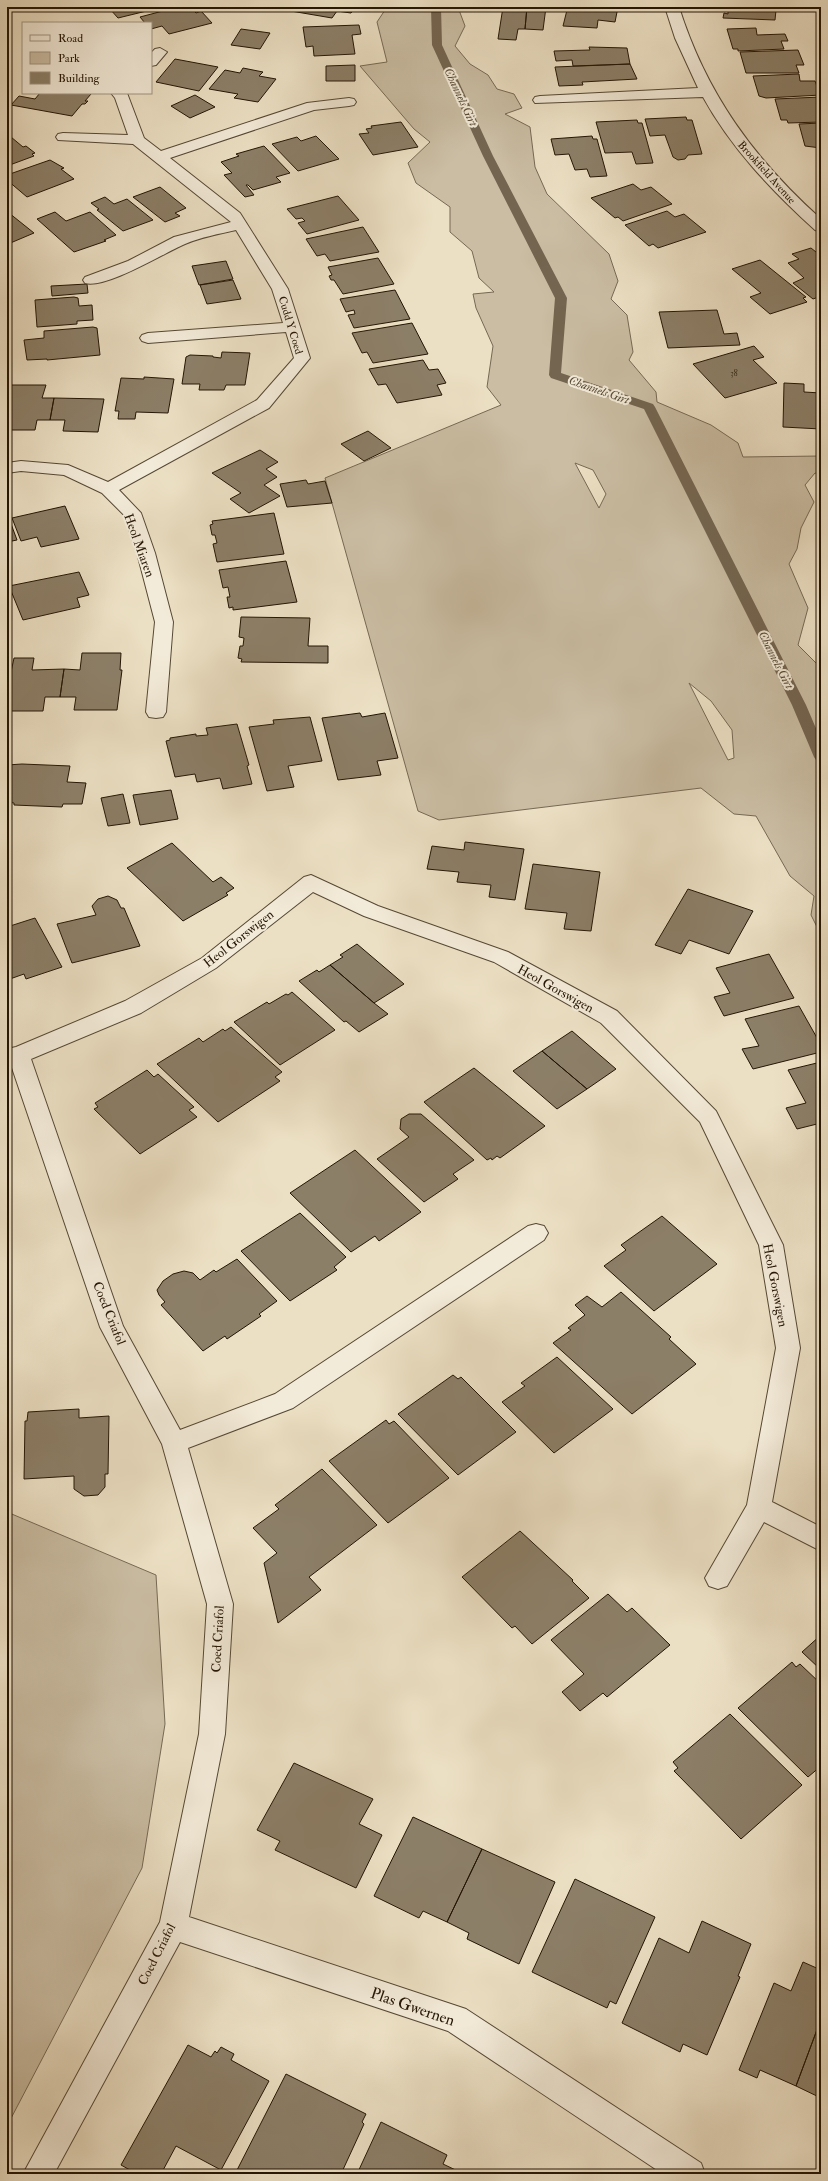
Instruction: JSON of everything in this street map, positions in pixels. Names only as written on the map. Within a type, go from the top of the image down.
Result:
[{"type":"street","name":"Brookfield Avenue","points":[[672,7],[677,24],[707,92],[740,143],[805,213],[821,227]]},
{"type":"street","points":[[540,100],[707,92]]},
{"type":"street","points":[[63,137],[137,140],[121,94]]},
{"type":"street","points":[[158,157],[312,106],[349,102]]},
{"type":"street","name":"Cudd Y Coed","points":[[108,489],[263,404],[302,358],[280,289],[235,216],[137,140]]},
{"type":"street","points":[[91,280],[134,264],[180,240],[240,224]]},
{"type":"street","points":[[148,338],[292,327]]},
{"type":"street","name":"Heol Miaren","points":[[7,468],[20,466],[68,470],[108,489],[132,512],[146,553],[164,622],[156,712]]},
{"type":"street","name":"Heol Gorswigen","points":[[13,1056],[133,1007],[209,963],[311,882],[371,911],[501,957],[609,1017],[708,1118],[771,1245],[788,1348],[759,1507],[718,1578]]},
{"type":"street","name":"Coed Criafol","points":[[13,1056],[112,1327],[174,1443],[220,1604],[212,1734],[173,1926],[38,2174]]},
{"type":"street","points":[[174,1443],[284,1401],[536,1233]]},
{"type":"street","points":[[759,1507],[821,1540]]},
{"type":"street","name":"Plas Gwernen","points":[[173,1926],[456,2019],[690,2174]]},
{"type":"green space","points":[[387,7],[460,7],[459,10],[465,26],[455,46],[470,64],[488,75],[497,89],[514,94],[522,108],[505,114],[530,127],[535,167],[547,194],[609,254],[618,281],[611,299],[627,315],[633,352],[629,360],[656,392],[657,402],[711,425],[738,443],[743,457],[821,456],[821,474],[815,473],[805,485],[814,502],[801,528],[797,549],[789,564],[808,608],[798,645],[821,668],[821,935],[811,915],[814,896],[790,876],[756,816],[734,814],[701,788],[439,820],[418,811],[325,478],[501,405],[487,387],[493,346],[476,308],[473,294],[494,292],[479,278],[472,251],[450,232],[450,207],[416,183],[408,163],[430,142],[414,129],[360,66],[387,62],[377,22]],"holes":[[[575,463],[593,470],[606,494],[599,508]],[[689,683],[711,701],[732,730],[734,758],[728,760]]]},
{"type":"green space","points":[[7,1512],[156,1575],[165,1724],[142,1868],[7,2126]]},
{"type":"building","points":[[100,7],[163,7],[118,18],[110,9]]},
{"type":"building","points":[[178,7],[190,7],[196,13],[201,11],[212,23],[169,34],[162,26],[152,29],[152,22],[144,22],[140,17]]},
{"type":"building","points":[[287,7],[356,7],[351,13],[337,11],[332,18],[285,10]]},
{"type":"building","points":[[503,7],[527,7],[525,29],[518,29],[516,40],[498,39]]},
{"type":"building","points":[[527,7],[546,7],[543,30],[525,29]]},
{"type":"building","points":[[583,7],[618,7],[615,22],[598,20],[597,28],[563,26],[567,10],[582,11]]},
{"type":"building","points":[[728,7],[793,7],[793,10],[776,10]]},
{"type":"building","points":[[728,7],[776,10],[775,20],[723,18],[724,13],[728,14]]},
{"type":"building","points":[[359,25],[361,34],[352,35],[355,54],[314,56],[313,46],[306,47],[303,27]]},
{"type":"building","points":[[756,28],[757,35],[785,34],[788,41],[781,41],[784,49],[738,51],[738,49],[733,49],[727,29]]},
{"type":"building","points":[[241,29],[270,33],[260,49],[231,45]]},
{"type":"building","points":[[589,47],[627,48],[630,64],[573,66],[572,60],[556,61],[554,51],[590,50]]},
{"type":"building","points":[[798,50],[804,65],[796,65],[799,73],[746,73],[740,52]]},
{"type":"building","points":[[175,59],[218,67],[199,91],[156,82]]},
{"type":"building","points":[[630,64],[637,79],[582,82],[583,85],[559,86],[555,67]]},
{"type":"building","points":[[355,65],[355,81],[326,81],[326,66]]},
{"type":"building","points":[[243,68],[263,72],[259,76],[276,79],[258,102],[234,98],[238,94],[209,89],[225,70],[240,73]]},
{"type":"building","points":[[799,74],[800,81],[815,81],[818,89],[821,89],[821,95],[766,98],[759,96],[753,76]]},
{"type":"building","points":[[39,94],[91,94],[85,101],[88,101],[85,104],[82,104],[72,116],[11,105],[19,96],[35,99]]},
{"type":"building","points":[[195,95],[215,107],[190,118],[171,106]]},
{"type":"building","points":[[821,97],[821,122],[788,123],[787,120],[781,120],[775,99]]},
{"type":"building","points":[[686,117],[687,120],[692,120],[702,154],[688,155],[685,159],[678,160],[673,157],[665,135],[650,136],[645,119]]},
{"type":"building","points":[[637,120],[638,123],[642,123],[653,163],[636,164],[632,152],[605,153],[596,122]]},
{"type":"building","points":[[401,122],[418,147],[373,155],[359,134],[369,133],[366,129],[372,128],[371,126]]},
{"type":"building","points":[[821,123],[821,148],[805,146],[799,124]]},
{"type":"building","points":[[316,136],[339,159],[298,171],[272,144],[297,137],[301,141]]},
{"type":"building","points":[[592,136],[593,139],[597,139],[607,176],[590,177],[587,169],[575,170],[569,154],[555,155],[551,139]]},
{"type":"building","points":[[11,137],[23,147],[26,146],[35,153],[32,154],[34,156],[7,166],[7,138]]},
{"type":"building","points":[[264,146],[290,173],[276,177],[281,182],[253,190],[246,185],[254,195],[245,197],[224,175],[232,173],[221,162],[239,156],[236,154]]},
{"type":"building","points":[[50,160],[64,168],[61,169],[74,179],[27,197],[7,180],[7,175]]},
{"type":"building","points":[[633,184],[641,190],[651,187],[672,204],[623,221],[618,217],[615,218],[591,198]]},
{"type":"building","points":[[160,187],[186,208],[175,213],[180,216],[165,222],[133,197]]},
{"type":"building","points":[[338,196],[359,220],[307,234],[298,223],[305,221],[302,218],[296,219],[287,209]]},
{"type":"building","points":[[105,197],[114,204],[127,199],[153,220],[123,231],[97,210],[99,209],[91,203]]},
{"type":"building","points":[[667,211],[675,217],[684,214],[706,232],[658,248],[653,244],[649,246],[625,225]]},
{"type":"building","points":[[55,212],[66,221],[90,212],[116,235],[104,240],[106,241],[74,252],[37,219]]},
{"type":"building","points":[[9,213],[34,233],[8,244],[7,214]]},
{"type":"building","points":[[363,227],[379,252],[330,261],[325,254],[317,256],[306,239]]},
{"type":"building","points":[[811,248],[821,256],[819,258],[821,260],[821,296],[813,299],[793,283],[804,278],[788,263],[799,259],[792,254]]},
{"type":"building","points":[[378,258],[394,284],[343,294],[334,280],[331,280],[329,276],[332,275],[328,267]]},
{"type":"building","points":[[760,260],[806,297],[803,298],[807,302],[770,314],[750,297],[761,293],[732,269]]},
{"type":"building","points":[[226,261],[233,279],[199,285],[192,266]]},
{"type":"building","points":[[233,280],[241,299],[207,304],[200,285]]},
{"type":"building","points":[[87,284],[88,293],[52,296],[51,286]]},
{"type":"building","points":[[395,290],[410,319],[354,328],[348,315],[355,314],[354,310],[346,312],[340,299]]},
{"type":"building","points":[[78,298],[79,306],[92,305],[93,320],[77,321],[77,324],[37,327],[35,300]]},
{"type":"building","points":[[717,310],[724,334],[737,333],[740,345],[668,348],[659,312]]},
{"type":"building","points":[[412,323],[428,354],[373,363],[367,352],[362,353],[352,333]]},
{"type":"building","points":[[93,327],[97,328],[100,355],[47,360],[27,360],[24,340],[44,338],[44,331]]},
{"type":"building","points":[[754,346],[764,357],[753,360],[777,383],[725,398],[693,364]]},
{"type":"building","points":[[222,352],[250,353],[245,385],[226,385],[224,390],[199,390],[200,384],[182,384],[186,357],[190,355],[213,356],[221,358]]},
{"type":"building","points":[[423,360],[429,370],[438,369],[446,383],[437,385],[442,395],[397,403],[386,384],[378,385],[369,369]]},
{"type":"building","points":[[144,377],[174,379],[168,413],[136,412],[135,419],[118,419],[119,411],[115,411],[121,378],[144,379]]},
{"type":"building","points":[[784,383],[804,384],[804,392],[821,393],[821,429],[783,427]]},
{"type":"building","points":[[8,385],[46,385],[42,398],[54,398],[50,420],[37,420],[35,430],[7,430]]},
{"type":"building","points":[[54,398],[104,399],[98,432],[63,431],[65,420],[50,420]]},
{"type":"building","points":[[368,431],[391,448],[364,461],[341,444]]},
{"type":"building","points":[[260,450],[278,462],[266,469],[277,477],[264,485],[280,496],[249,513],[230,499],[241,493],[212,473]]},
{"type":"building","points":[[306,480],[308,484],[325,481],[332,503],[287,507],[280,484]]},
{"type":"building","points":[[65,506],[79,539],[41,547],[37,537],[21,541],[12,518]]},
{"type":"building","points":[[7,513],[17,540],[7,542]]},
{"type":"building","points":[[274,513],[284,554],[217,562],[213,544],[217,543],[215,535],[212,535],[210,525],[213,524],[212,521]]},
{"type":"building","points":[[286,561],[297,602],[233,610],[233,607],[229,608],[227,597],[230,597],[228,587],[223,588],[219,570]]},
{"type":"building","points":[[79,572],[89,595],[77,598],[80,607],[23,620],[9,586]]},
{"type":"building","points":[[241,617],[310,618],[308,646],[328,646],[328,663],[241,662],[242,659],[238,658],[240,646],[243,646],[244,638],[239,637]]},
{"type":"building","points":[[82,653],[121,653],[120,670],[122,670],[117,710],[74,710],[76,697],[60,697],[64,669],[80,670]]},
{"type":"building","points":[[14,658],[34,658],[32,670],[64,669],[60,697],[45,697],[43,711],[7,711],[7,691]]},
{"type":"building","points":[[360,713],[362,717],[385,713],[398,758],[377,761],[381,775],[338,780],[322,718]]},
{"type":"building","points":[[310,717],[322,761],[288,766],[294,787],[267,791],[249,727],[274,724],[273,720]]},
{"type":"building","points":[[237,724],[249,765],[247,766],[252,784],[223,789],[220,778],[197,782],[195,774],[175,777],[166,741],[170,740],[170,738],[196,734],[196,736],[208,735],[206,728]]},
{"type":"building","points":[[22,764],[70,766],[67,782],[86,783],[82,804],[63,804],[62,807],[14,805],[14,803],[7,802],[7,765]]},
{"type":"building","points":[[171,790],[178,819],[140,825],[133,795]]},
{"type":"building","points":[[123,794],[130,823],[108,826],[101,798]]},
{"type":"building","points":[[465,842],[524,849],[515,900],[489,897],[491,885],[457,882],[459,872],[427,869],[432,846],[464,850]]},
{"type":"building","points":[[172,843],[213,882],[221,877],[234,888],[226,893],[228,895],[183,921],[127,868]]},
{"type":"building","points":[[533,864],[600,872],[591,931],[564,929],[567,913],[525,909]]},
{"type":"building","points":[[688,889],[753,911],[729,954],[689,940],[681,954],[655,945]]},
{"type":"building","points":[[108,896],[117,900],[121,908],[124,908],[140,946],[72,963],[57,924],[96,915],[92,906],[98,899]]},
{"type":"building","points":[[35,918],[62,967],[26,979],[24,974],[7,980],[7,927]]},
{"type":"building","points":[[357,944],[404,984],[374,1003],[330,965],[343,957],[340,955]]},
{"type":"building","points":[[769,954],[794,998],[724,1016],[714,997],[730,993],[716,968]]},
{"type":"building","points":[[330,965],[388,1014],[359,1032],[346,1021],[344,1022],[299,981],[317,970],[319,972]]},
{"type":"building","points":[[292,992],[335,1030],[280,1065],[234,1022],[267,1002],[269,1004]]},
{"type":"building","points":[[799,1006],[821,1045],[821,1052],[753,1069],[742,1049],[759,1046],[745,1019]]},
{"type":"building","points":[[231,1027],[282,1072],[275,1077],[280,1081],[218,1122],[157,1064],[199,1038],[203,1042],[223,1029],[225,1031]]},
{"type":"building","points":[[572,1031],[616,1069],[587,1089],[542,1051]]},
{"type":"building","points":[[542,1051],[587,1089],[557,1109],[513,1071]]},
{"type":"building","points":[[821,1062],[821,1123],[797,1129],[786,1108],[806,1103],[788,1070]]},
{"type":"building","points":[[474,1068],[545,1126],[500,1158],[497,1156],[492,1160],[491,1158],[487,1160],[424,1102]]},
{"type":"building","points":[[147,1070],[154,1077],[158,1074],[194,1107],[189,1110],[197,1117],[140,1154],[94,1109],[98,1107],[95,1103]]},
{"type":"building","points":[[409,1114],[421,1114],[474,1160],[453,1174],[458,1179],[424,1202],[377,1159],[409,1137],[400,1129],[401,1119]]},
{"type":"building","points":[[355,1150],[421,1212],[379,1241],[375,1236],[351,1252],[290,1193]]},
{"type":"building","points":[[300,1213],[346,1257],[334,1267],[337,1270],[290,1301],[241,1251]]},
{"type":"building","points":[[662,1216],[717,1264],[654,1311],[604,1266],[626,1250],[621,1245]]},
{"type":"building","points":[[237,1259],[277,1301],[259,1314],[261,1316],[227,1339],[225,1336],[203,1351],[161,1305],[165,1302],[157,1290],[163,1281],[173,1274],[184,1271],[193,1273],[200,1280],[214,1270],[216,1272]]},
{"type":"building","points":[[621,1292],[671,1337],[669,1339],[696,1364],[632,1414],[553,1343],[571,1330],[568,1328],[585,1315],[575,1305],[587,1296],[602,1307]]},
{"type":"building","points":[[557,1357],[613,1409],[554,1453],[502,1402],[525,1386],[521,1383]]},
{"type":"building","points":[[453,1375],[458,1379],[461,1377],[516,1432],[458,1475],[398,1414]]},
{"type":"building","points":[[79,1409],[79,1418],[109,1416],[108,1474],[105,1474],[105,1487],[98,1495],[84,1496],[74,1489],[74,1476],[24,1479],[25,1421],[27,1421],[28,1412]]},
{"type":"building","points":[[386,1420],[389,1424],[394,1421],[449,1478],[388,1523],[329,1461]]},
{"type":"building","points":[[322,1469],[377,1525],[309,1577],[321,1590],[278,1623],[264,1563],[277,1553],[253,1528],[279,1509],[275,1505]]},
{"type":"building","points":[[520,1531],[573,1580],[572,1581],[589,1598],[532,1644],[515,1626],[512,1628],[462,1577]]},
{"type":"building","points":[[608,1594],[627,1612],[632,1608],[670,1645],[607,1697],[603,1693],[580,1711],[562,1692],[584,1674],[551,1640]]},
{"type":"building","points":[[821,1635],[821,1670],[802,1652]]},
{"type":"building","points":[[792,1662],[796,1667],[800,1664],[821,1684],[821,1766],[808,1777],[738,1708]]},
{"type":"building","points":[[730,1714],[802,1785],[741,1839],[674,1771],[678,1768],[673,1762]]},
{"type":"building","points":[[294,1763],[373,1799],[359,1824],[382,1835],[356,1888],[275,1850],[280,1841],[257,1830]]},
{"type":"building","points":[[413,1817],[482,1849],[447,1922],[423,1911],[419,1918],[374,1896]]},
{"type":"building","points":[[482,1849],[555,1882],[519,1964],[467,1939],[469,1933],[447,1922]]},
{"type":"building","points":[[575,1879],[655,1917],[616,2004],[610,2001],[607,2008],[532,1972]]},
{"type":"building","points":[[702,1921],[751,1944],[738,1976],[740,1977],[707,2055],[683,2044],[680,2052],[622,2023],[659,1938],[689,1953]]},
{"type":"building","points":[[803,1962],[821,1970],[821,2019],[796,2086],[760,2070],[757,2078],[739,2070],[774,1983],[791,1991]]},
{"type":"building","points":[[821,2019],[821,2098],[796,2086]]},
{"type":"building","points":[[188,2045],[211,2057],[215,2051],[217,2053],[221,2047],[234,2054],[231,2060],[269,2081],[221,2170],[176,2146],[161,2174],[137,2174],[121,2165]]},
{"type":"building","points":[[286,2074],[366,2114],[362,2122],[364,2124],[341,2174],[235,2174]]},
{"type":"building","points":[[381,2122],[447,2155],[443,2164],[464,2174],[357,2174]]},
{"type":"waterway","name":"Channels Girt","points":[[436,7],[437,45],[488,156],[561,298],[555,375],[649,407],[799,705],[821,757]]}]
